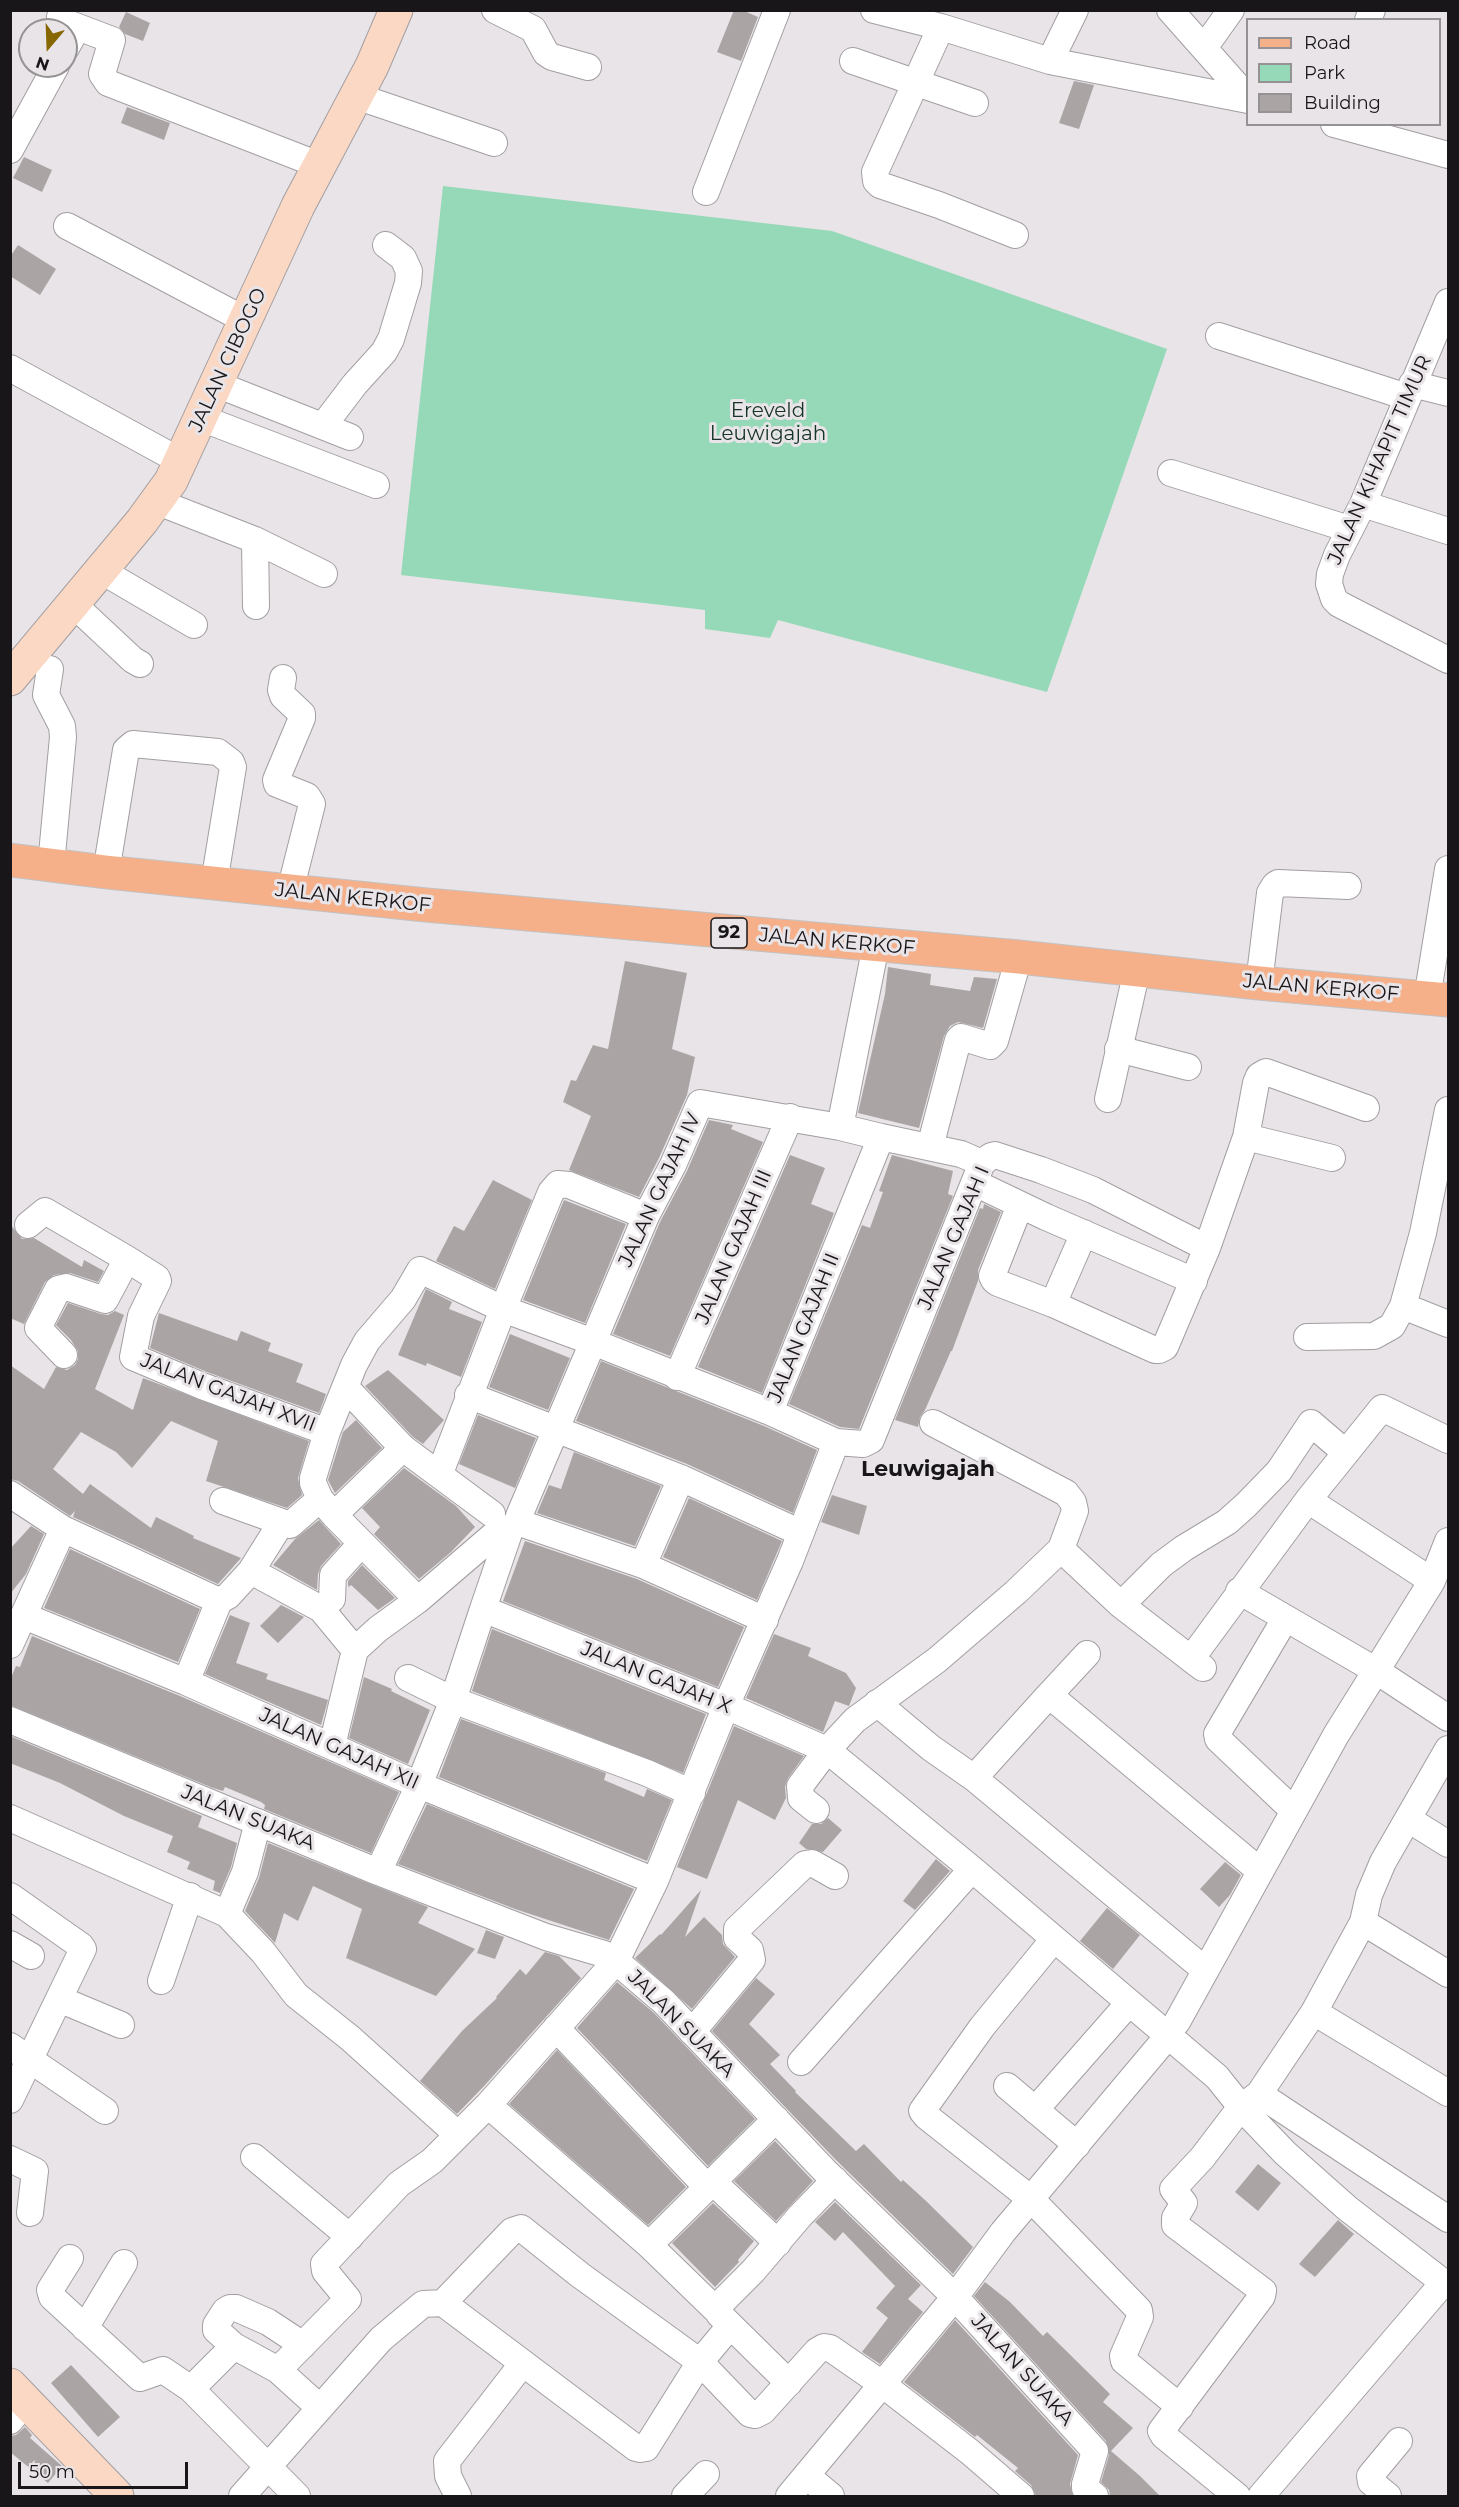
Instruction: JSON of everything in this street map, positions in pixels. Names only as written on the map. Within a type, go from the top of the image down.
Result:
[{"type":"main road","name":"JALAN KERKOF","points":[[10,860],[449,908],[1018,957],[1259,983],[1438,999]]},
{"type":"street","name":"JALAN CIBOGO","points":[[12,674],[158,502],[182,462],[298,206],[356,96],[396,10]]},
{"type":"street","points":[[495,10],[533,29],[546,53],[552,57],[588,67]]},
{"type":"street","points":[[706,192],[777,10]]},
{"type":"street","points":[[874,10],[941,27],[1050,61],[1246,99]]},
{"type":"street","points":[[1050,61],[1075,10]]},
{"type":"street","points":[[1170,10],[1246,97]]},
{"type":"street","points":[[1204,48],[1231,10]]},
{"type":"street","points":[[941,27],[875,172],[876,181],[880,185],[1015,235]]},
{"type":"street","points":[[78,32],[112,40],[102,74],[108,83],[319,165]]},
{"type":"street","points":[[853,61],[975,104]]},
{"type":"street","points":[[10,150],[49,78]]},
{"type":"street","points":[[356,96],[494,143]]},
{"type":"street","points":[[1341,126],[1449,155]]},
{"type":"street","points":[[67,226],[247,321]]},
{"type":"street","points":[[323,426],[355,384],[384,352],[391,339],[405,294],[409,271],[403,258],[386,245]]},
{"type":"street","name":"JALAN KIHAPIT TIMUR","points":[[1449,302],[1363,504],[1349,529],[1330,574],[1329,584],[1339,604],[1449,660]]},
{"type":"street","points":[[1219,336],[1410,390],[1449,393]]},
{"type":"street","points":[[10,368],[182,462]]},
{"type":"street","points":[[216,384],[350,436]]},
{"type":"street","points":[[201,418],[376,485]]},
{"type":"street","points":[[1171,473],[1349,529]]},
{"type":"street","points":[[158,502],[255,540],[324,574]]},
{"type":"street","points":[[1363,504],[1449,531]]},
{"type":"street","points":[[255,540],[256,606]]},
{"type":"street","points":[[100,570],[194,625]]},
{"type":"street","points":[[72,603],[140,664]]},
{"type":"street","points":[[50,669],[46,695],[62,726],[63,737],[51,865]]},
{"type":"street","points":[[283,678],[281,690],[283,696],[302,714],[302,718],[276,780],[277,784],[307,796],[312,804],[290,891]]},
{"type":"street","points":[[106,872],[126,750],[133,744],[218,752],[231,762],[233,767],[214,883]]},
{"type":"street","points":[[1438,999],[1449,868]]},
{"type":"street","points":[[1259,983],[1270,893],[1275,885],[1278,883],[1348,886]]},
{"type":"street","points":[[876,945],[840,1127],[961,1154],[978,1173],[1020,1204],[1194,1281]]},
{"type":"street","points":[[930,1147],[958,1040],[961,1037],[990,1046],[995,1041],[1018,957]]},
{"type":"street","points":[[1108,1099],[1137,970]]},
{"type":"street","points":[[1118,1049],[1188,1067]]},
{"type":"street","points":[[1020,1204],[992,1276],[998,1283],[1053,1304],[1155,1350],[1160,1350],[1165,1347],[1208,1248],[1246,1137],[1259,1076],[1266,1072],[1366,1108]]},
{"type":"street","name":"JALAN GAJAH IV","points":[[593,1342],[646,1216],[673,1165],[700,1103],[840,1127]]},
{"type":"street","points":[[1307,1337],[1381,1334],[1392,1326],[1403,1306],[1423,1233],[1449,1110]]},
{"type":"street","name":"JALAN GAJAH III","points":[[677,1377],[790,1117]]},
{"type":"street","name":"JALAN GAJAH II","points":[[346,1388],[359,1353],[403,1299],[420,1270],[503,1309],[770,1412],[881,1137]]},
{"type":"street","points":[[1246,1137],[1332,1158]]},
{"type":"street","name":"JALAN GAJAH I","points":[[836,1442],[863,1444],[871,1440],[978,1173],[995,1155],[1093,1190],[1208,1248]]},
{"type":"street","points":[[440,1473],[468,1395],[551,1191],[558,1185],[569,1185],[646,1216]]},
{"type":"street","points":[[28,1225],[39,1213],[49,1212],[127,1259],[105,1300]]},
{"type":"street","points":[[1053,1304],[1084,1233]]},
{"type":"street","name":"JALAN GAJAH XVII","points":[[127,1259],[157,1278],[158,1281],[141,1316],[132,1352],[136,1360],[327,1432]]},
{"type":"street","points":[[64,1355],[38,1328],[58,1289],[66,1287],[105,1300],[141,1316]]},
{"type":"street","points":[[1403,1306],[1449,1324]]},
{"type":"street","points":[[378,1872],[419,1785],[453,1700],[509,1521],[558,1428],[593,1342]]},
{"type":"street","points":[[418,1600],[361,1545],[327,1507],[313,1483],[327,1432],[346,1388],[402,1448],[509,1521],[643,1565],[765,1620]]},
{"type":"street","points":[[468,1395],[558,1428],[681,1478],[801,1533]]},
{"type":"street","points":[[1061,1549],[1121,1605],[1197,1664],[1239,1591],[1382,1408],[1449,1440]]},
{"type":"street","points":[[278,2370],[348,2299],[324,2268],[324,2264],[399,2184],[432,2161],[488,2105],[616,1961],[655,1881],[726,1706],[801,1533],[836,1442],[770,1412]]},
{"type":"street","points":[[816,1809],[801,1798],[798,1791],[828,1750],[855,1720],[937,1660],[1016,1592],[1061,1549],[1075,1511],[1073,1502],[1066,1493],[933,1423]]},
{"type":"street","points":[[1121,1605],[1161,1565],[1227,1522],[1246,1505],[1279,1471],[1311,1423],[1346,1453]]},
{"type":"street","points":[[223,1501],[281,1523],[293,1524],[327,1507],[402,1448]]},
{"type":"street","points":[[643,1565],[681,1478]]},
{"type":"street","points":[[10,1494],[63,1529],[219,1601]]},
{"type":"street","points":[[1308,1500],[1432,1581]]},
{"type":"street","points":[[332,1746],[356,1650],[378,1629],[418,1600],[509,1521]]},
{"type":"street","points":[[186,1682],[219,1601],[228,1596],[251,1571],[281,1523]]},
{"type":"street","points":[[10,1645],[63,1529]]},
{"type":"street","points":[[789,2496],[955,2297],[1031,2199],[1172,2029],[1375,1671],[1432,1581],[1449,1541]]},
{"type":"street","points":[[321,1609],[332,1599],[333,1575],[361,1545]]},
{"type":"street","points":[[251,1571],[321,1609],[356,1650]]},
{"type":"street","points":[[1239,1591],[1375,1671],[1449,1718]]},
{"type":"street","name":"JALAN GAJAH X","points":[[483,1609],[726,1706],[828,1750],[1129,2003],[1172,2029],[1216,2077],[1250,2101]]},
{"type":"street","name":"JALAN GAJAH XII","points":[[24,1616],[186,1682],[419,1785],[655,1881]]},
{"type":"street","points":[[1285,1619],[1217,1734],[1218,1739],[1294,1811]]},
{"type":"street","points":[[974,1778],[1087,1654]]},
{"type":"street","points":[[408,1678],[453,1700],[647,1773],[692,1793]]},
{"type":"street","points":[[1049,1695],[1260,1871]]},
{"type":"street","points":[[877,1703],[931,1748],[974,1778],[1205,1970]]},
{"type":"street","name":"JALAN SUAKA","points":[[10,1720],[378,1872],[546,1937],[604,1954],[616,1961],[664,2002],[835,2180],[955,2297],[1095,2451],[1090,2492]]},
{"type":"street","points":[[1237,2496],[1164,2436],[1161,2431],[1262,2296],[1262,2289],[1175,2225],[1174,2221],[1184,2202],[1173,2192],[1173,2187],[1202,2158],[1250,2101],[1314,2012],[1363,1922],[1374,1881],[1449,1749]]},
{"type":"street","points":[[11,1818],[227,1914],[262,1952],[296,1995],[350,2038],[457,2134]]},
{"type":"street","points":[[1408,1819],[1449,1844]]},
{"type":"street","points":[[227,1914],[244,1872],[258,1822]]},
{"type":"street","points":[[692,2032],[752,1960],[750,1950],[737,1938],[737,1929],[805,1864],[812,1863],[821,1866],[835,1876]]},
{"type":"street","points":[[801,2062],[972,1869]]},
{"type":"street","points":[[161,1981],[190,1896]]},
{"type":"street","points":[[10,2100],[21,2052],[59,1999],[81,1955],[81,1946],[12,1900]]},
{"type":"street","points":[[1363,1922],[1449,1974]]},
{"type":"street","points":[[1054,1939],[982,2027],[922,2111],[1031,2199],[1139,2310],[1140,2318],[1122,2356],[1124,2361],[1180,2407]]},
{"type":"street","points":[[59,1999],[122,2025]]},
{"type":"street","points":[[1035,2110],[1129,2003]]},
{"type":"street","points":[[1314,2012],[1449,2093]]},
{"type":"street","points":[[556,2028],[710,2185],[778,2243]]},
{"type":"street","points":[[21,2052],[105,2111]]},
{"type":"street","points":[[1007,2086],[1077,2145]]},
{"type":"street","points":[[1250,2101],[1449,2219]]},
{"type":"street","points":[[1250,2101],[1286,2153],[1347,2208],[1446,2284],[1261,2496]]},
{"type":"street","points":[[488,2105],[649,2245],[789,2383]]},
{"type":"street","points":[[649,2245],[776,2119]]},
{"type":"street","points":[[254,2157],[350,2237]]},
{"type":"street","points":[[10,2159],[35,2171],[30,2213]]},
{"type":"street","points":[[242,2496],[381,2339],[418,2306],[430,2302],[443,2303],[636,2448],[646,2448],[700,2362],[722,2318],[800,2216],[835,2180]]},
{"type":"street","points":[[443,2303],[512,2231],[521,2228],[580,2275],[700,2362],[747,2412],[753,2415],[763,2411],[817,2351],[824,2347],[838,2353],[882,2384],[970,2452],[1021,2496]]},
{"type":"street","points":[[70,2258],[50,2294],[140,2378],[164,2370],[191,2389],[297,2496]]},
{"type":"street","points":[[85,2328],[124,2264]]},
{"type":"street","points":[[303,2345],[268,2322],[236,2308],[225,2311],[216,2325],[216,2330],[234,2346],[278,2370],[320,2408]]},
{"type":"street","points":[[191,2389],[234,2346]]},
{"type":"street","points":[[458,2496],[446,2469],[447,2461],[524,2363]]},
{"type":"street","points":[[16,2403],[117,2496]]},
{"type":"street","points":[[1388,2496],[1371,2482],[1370,2476],[1399,2441]]},
{"type":"street","points":[[685,2496],[706,2474]]},
{"type":"street","points":[[807,2476],[831,2496]]},
{"type":"green space","name":"Ereveld Leuwigajah","points":[[443,186],[832,231],[1167,349],[1047,692],[778,620],[770,638],[705,629],[705,610],[401,575]]},
{"type":"building","points":[[734,10],[742,10],[758,17],[741,61],[717,52]]},
{"type":"building","points":[[126,12],[150,23],[143,41],[125,34],[119,27]]},
{"type":"building","points":[[1074,81],[1094,85],[1079,129],[1059,123]]},
{"type":"building","points":[[127,107],[170,123],[164,140],[121,123]]},
{"type":"building","points":[[24,157],[52,170],[42,192],[13,178]]},
{"type":"building","points":[[18,245],[56,269],[40,295],[10,276],[10,257]]},
{"type":"building","points":[[625,961],[687,973],[672,1049],[695,1057],[687,1095],[639,1197],[569,1170],[591,1116],[563,1102],[571,1080],[576,1081],[593,1045],[608,1049]]},
{"type":"building","points":[[888,967],[931,974],[930,985],[970,991],[974,977],[997,979],[983,1028],[958,1022],[950,1026],[944,1036],[919,1128],[858,1113],[885,994]]},
{"type":"building","points":[[709,1120],[733,1125],[731,1129],[763,1142],[670,1356],[613,1334],[660,1222],[687,1171]]},
{"type":"building","points":[[790,1155],[825,1168],[811,1204],[834,1213],[762,1393],[698,1367]]},
{"type":"building","points":[[892,1155],[953,1171],[948,1194],[953,1196],[859,1429],[840,1427],[789,1404],[862,1225],[870,1228],[883,1192],[879,1191]]},
{"type":"building","points":[[493,1180],[532,1200],[495,1289],[436,1261],[454,1226],[464,1231]]},
{"type":"building","points":[[564,1200],[626,1224],[585,1323],[523,1300]]},
{"type":"building","points":[[984,1204],[1001,1212],[978,1270],[978,1281],[952,1351],[920,1417],[918,1427],[895,1420],[980,1208],[983,1209]]},
{"type":"building","points":[[10,1224],[22,1239],[34,1238],[82,1267],[84,1260],[104,1271],[98,1282],[70,1273],[54,1275],[45,1282],[24,1324],[10,1318]]},
{"type":"building","points":[[426,1289],[452,1302],[449,1309],[482,1322],[461,1377],[427,1363],[426,1366],[398,1355]]},
{"type":"building","points":[[68,1303],[101,1314],[108,1315],[115,1311],[124,1315],[95,1389],[133,1410],[143,1378],[309,1441],[298,1478],[302,1495],[287,1508],[206,1481],[218,1441],[171,1421],[132,1468],[116,1452],[81,1432],[53,1469],[83,1494],[90,1484],[151,1528],[156,1517],[194,1536],[193,1538],[241,1558],[218,1584],[73,1517],[75,1511],[70,1516],[18,1481],[10,1479],[10,1365],[44,1389],[56,1367],[67,1370],[75,1365],[78,1351],[56,1325]]},
{"type":"building","points":[[159,1313],[237,1341],[241,1331],[271,1343],[268,1351],[303,1364],[296,1382],[326,1394],[319,1413],[207,1372],[150,1348]]},
{"type":"building","points":[[510,1334],[570,1358],[548,1410],[489,1387]]},
{"type":"building","points":[[601,1361],[764,1426],[817,1450],[793,1513],[687,1464],[576,1421]]},
{"type":"building","points":[[388,1370],[444,1420],[423,1444],[413,1437],[365,1386]]},
{"type":"building","points":[[478,1415],[536,1438],[515,1488],[459,1464]]},
{"type":"building","points":[[356,1420],[382,1448],[335,1493],[328,1480],[343,1432]]},
{"type":"building","points":[[574,1452],[661,1486],[635,1546],[537,1513],[549,1485],[561,1489]]},
{"type":"building","points":[[404,1468],[456,1506],[475,1527],[451,1552],[419,1579],[374,1534],[380,1527],[362,1508]]},
{"type":"building","points":[[832,1495],[867,1506],[859,1535],[821,1522]]},
{"type":"building","points":[[689,1498],[782,1541],[757,1600],[663,1557]]},
{"type":"building","points":[[319,1520],[341,1544],[321,1566],[317,1590],[273,1565],[295,1539]]},
{"type":"building","points":[[31,1526],[44,1534],[26,1574],[10,1594],[10,1549]]},
{"type":"building","points":[[525,1541],[637,1579],[744,1627],[718,1687],[503,1601]]},
{"type":"building","points":[[70,1549],[200,1609],[178,1662],[44,1608]]},
{"type":"building","points":[[362,1565],[395,1598],[378,1610],[351,1585],[349,1587],[348,1585],[348,1581]]},
{"type":"building","points":[[281,1605],[304,1617],[278,1643],[260,1626]]},
{"type":"building","points":[[230,1615],[250,1623],[236,1663],[268,1674],[266,1679],[328,1700],[321,1725],[205,1674]]},
{"type":"building","points":[[492,1629],[706,1714],[683,1773],[472,1691]]},
{"type":"building","points":[[774,1634],[811,1648],[808,1656],[846,1673],[856,1688],[849,1706],[835,1701],[823,1732],[746,1698]]},
{"type":"building","points":[[32,1636],[180,1696],[399,1792],[371,1853],[264,1809],[265,1805],[261,1802],[225,1787],[223,1791],[213,1788],[10,1705],[10,1680],[16,1666],[20,1667]]},
{"type":"building","points":[[364,1677],[430,1710],[408,1764],[349,1738]]},
{"type":"building","points":[[461,1719],[606,1773],[604,1780],[644,1797],[647,1789],[672,1800],[647,1861],[439,1777]]},
{"type":"building","points":[[734,1726],[804,1756],[788,1778],[785,1787],[786,1798],[775,1820],[738,1800],[707,1879],[677,1867]]},
{"type":"building","points":[[10,1736],[202,1816],[198,1827],[237,1843],[231,1867],[220,1893],[213,1890],[215,1881],[187,1869],[190,1862],[167,1852],[173,1836],[124,1816],[60,1783],[10,1763]]},
{"type":"building","points":[[427,1804],[634,1889],[609,1940],[515,1909],[398,1864]]},
{"type":"building","points":[[828,1818],[842,1830],[823,1852],[806,1849],[799,1843],[812,1824],[821,1824]]},
{"type":"building","points":[[268,1843],[428,1907],[418,1923],[475,1949],[436,1996],[346,1958],[362,1909],[313,1886],[298,1921],[284,1913],[275,1943],[245,1911],[259,1878]]},
{"type":"building","points":[[936,1859],[950,1871],[915,1910],[903,1901]]},
{"type":"building","points":[[1225,1862],[1241,1875],[1230,1895],[1219,1907],[1200,1889]]},
{"type":"building","points":[[701,1890],[685,1937],[704,1917],[722,1935],[723,1944],[735,1957],[692,2009],[635,1958],[661,1935]]},
{"type":"building","points":[[1107,1908],[1140,1935],[1113,1969],[1080,1941]]},
{"type":"building","points":[[486,1930],[504,1937],[495,1959],[477,1953]]},
{"type":"building","points":[[545,1952],[559,1956],[581,1978],[457,2114],[420,2081],[462,2031],[497,1998],[520,1969],[526,1975]]},
{"type":"building","points":[[756,1978],[775,1994],[749,2024],[780,2055],[770,2064],[795,2092],[856,2151],[864,2144],[901,2182],[903,2180],[973,2247],[953,2274],[836,2160],[712,2031]]},
{"type":"building","points":[[617,1982],[654,2013],[755,2119],[708,2166],[577,2028]]},
{"type":"building","points":[[557,2050],[686,2187],[648,2225],[509,2104]]},
{"type":"building","points":[[775,2141],[813,2181],[776,2221],[734,2181]]},
{"type":"building","points":[[1258,2164],[1281,2183],[1258,2211],[1235,2192]]},
{"type":"building","points":[[835,2202],[921,2285],[908,2299],[923,2312],[880,2364],[862,2352],[888,2318],[876,2308],[895,2286],[843,2232],[835,2241],[815,2222]]},
{"type":"building","points":[[713,2203],[754,2241],[738,2260],[739,2262],[715,2287],[672,2243]]},
{"type":"building","points":[[1338,2220],[1354,2234],[1315,2277],[1299,2264]]},
{"type":"building","points":[[985,2282],[1010,2302],[1043,2336],[1047,2332],[1110,2394],[1103,2402],[1133,2428],[1111,2451],[1160,2496],[1110,2496],[1109,2490],[1101,2482],[1109,2455],[1106,2441],[974,2296]]},
{"type":"building","points":[[955,2320],[1078,2455],[1070,2484],[1073,2496],[1036,2496],[1031,2485],[1015,2471],[1018,2468],[904,2382]]},
{"type":"building","points":[[71,2365],[120,2417],[98,2437],[51,2383]]},
{"type":"building","points":[[25,2427],[32,2435],[30,2438],[62,2466],[48,2483],[10,2452],[10,2436],[16,2435]]},
{"type":"district","name":"Leuwigajah","points":[[928,1470]]}]
